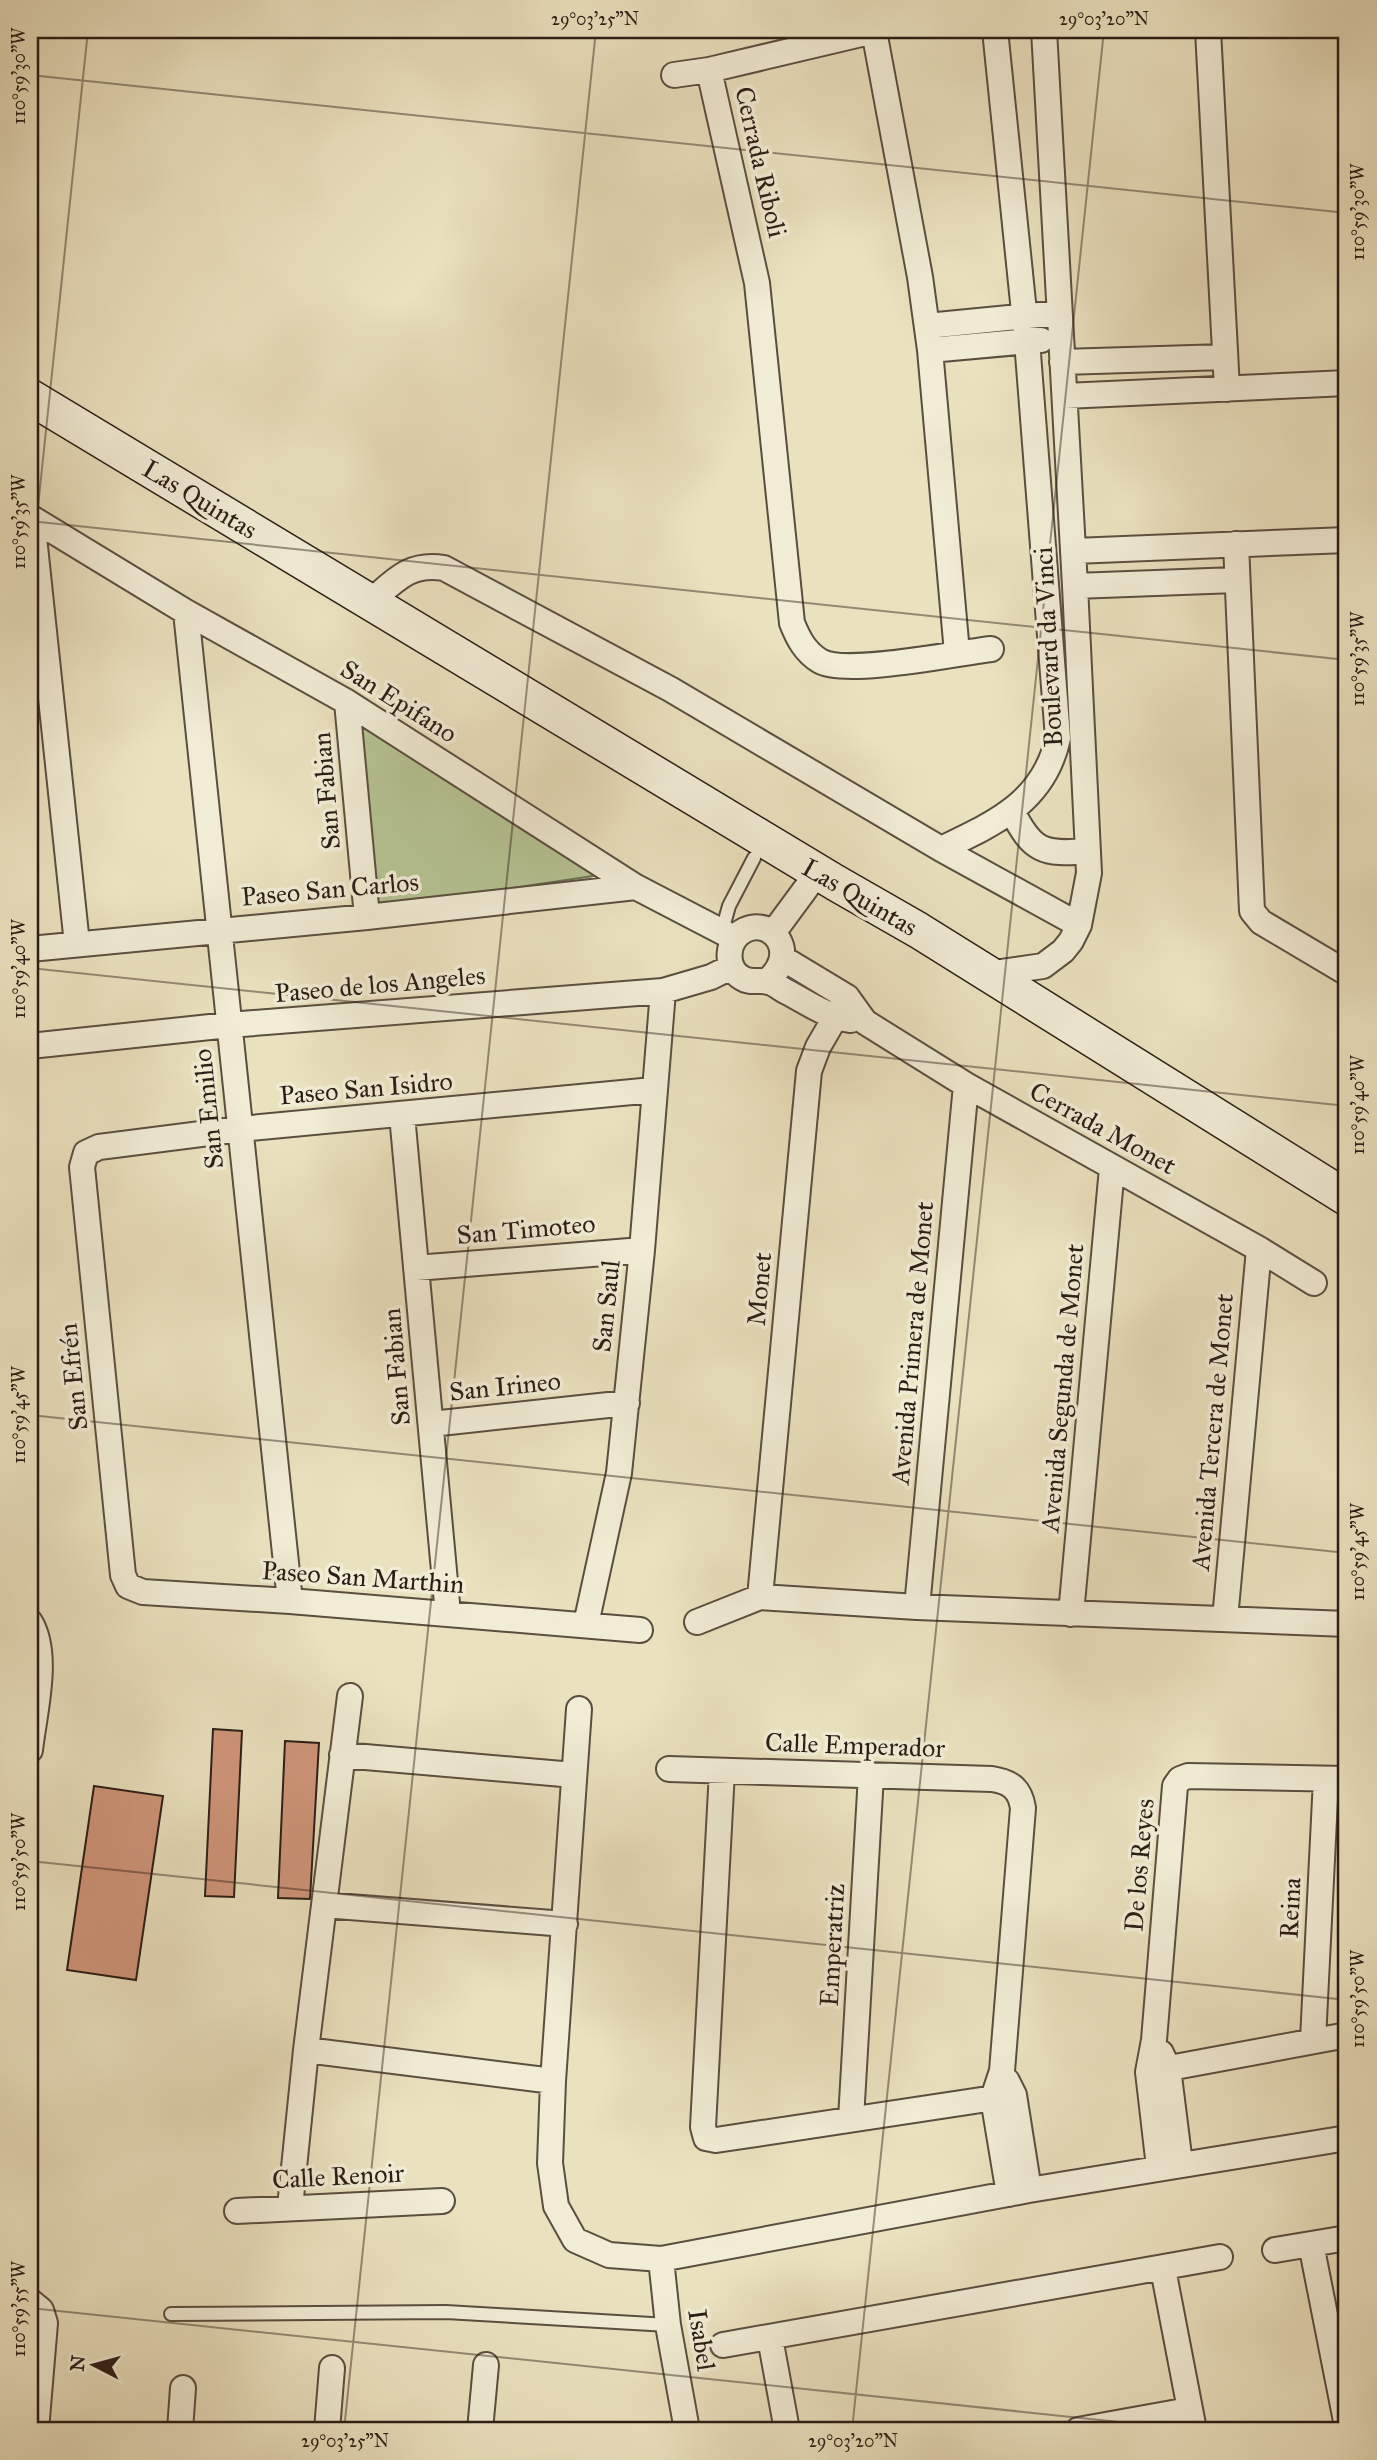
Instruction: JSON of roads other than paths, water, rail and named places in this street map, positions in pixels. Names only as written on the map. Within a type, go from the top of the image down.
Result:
[{"type":"street","name":"Cerrada Riboli","points":[[957,653],[929,338],[876,30],[709,70],[757,283],[792,623],[799,640],[821,663],[836,666],[866,666],[990,649]]},
{"type":"street","name":"Boulevard da Vinci","points":[[995,30],[1027,341],[1058,723],[1058,738],[1049,767],[1084,774],[1076,586],[1044,30]]},
{"type":"street","points":[[1208,30],[1227,389]]},
{"type":"street","points":[[674,75],[709,70]]},
{"type":"street","points":[[929,338],[1024,316],[1059,313]]},
{"type":"street","points":[[929,338],[1027,341],[1062,350],[1225,357]]},
{"type":"street","points":[[1065,396],[1347,383]]},
{"type":"street","name":"Las Quintas","points":[[30,397],[818,873],[918,930],[1347,1198]]},
{"type":"street","points":[[31,517],[77,944]]},
{"type":"street","name":"San Epifano","points":[[31,517],[186,611],[347,702],[636,887],[728,934]]},
{"type":"street","points":[[1074,551],[1347,540]]},
{"type":"street","points":[[1237,544],[1236,580],[1252,911],[1261,922],[1347,973]]},
{"type":"street","points":[[370,602],[412,569],[428,565],[444,568],[670,689],[941,849],[1075,933]]},
{"type":"street","points":[[1076,586],[1236,580]]},
{"type":"street","name":"San Emilio","points":[[186,611],[290,1601]]},
{"type":"street","name":"San Fabian","points":[[347,702],[367,917]]},
{"type":"street","points":[[941,849],[1012,811],[1032,793],[1049,767]]},
{"type":"street","points":[[987,974],[1043,966],[1054,960],[1075,933],[1089,873],[1084,774]]},
{"type":"street","points":[[1012,811],[1027,837],[1042,850],[1057,853],[1087,851]]},
{"type":"street","points":[[773,933],[818,873]]},
{"type":"street","name":"Paseo San Carlos","points":[[30,949],[367,917],[636,887]]},
{"type":"street","points":[[767,981],[778,972],[784,959],[782,945],[773,933],[760,928],[728,934],[731,967],[740,978],[753,983],[767,981],[840,1007]]},
{"type":"street","points":[[784,959],[840,1007]]},
{"type":"street","name":"Paseo de los Angeles","points":[[30,1046],[229,1025],[663,991],[711,977],[731,967]]},
{"type":"street","name":"San Saul","points":[[586,1624],[614,1498],[626,1403],[642,1250],[663,991]]},
{"type":"street","name":"Cerrada Monet","points":[[840,1007],[966,1084],[1259,1249],[1314,1283]]},
{"type":"street","name":"Monet","points":[[760,1597],[809,1071],[812,1059],[840,1007]]},
{"type":"street","name":"Avenida Primera de Monet","points":[[916,1607],[966,1084]]},
{"type":"street","name":"Paseo San Isidro","points":[[86,1153],[99,1147],[240,1129],[653,1090]]},
{"type":"street","name":"San Fabian","points":[[402,1115],[449,1614]]},
{"type":"street","name":"San Efrén","points":[[86,1153],[82,1167],[122,1575],[124,1581],[135,1590]]},
{"type":"street","name":"Avenida Segunda de Monet","points":[[1071,1614],[1112,1168]]},
{"type":"street","name":"Avenida Tercera de Monet","points":[[1225,1619],[1259,1249]]},
{"type":"street","name":"San Timoteo","points":[[416,1268],[642,1250]]},
{"type":"street","name":"San Irineo","points":[[431,1424],[626,1403]]},
{"type":"street","name":"Paseo San Marthin","points":[[135,1590],[640,1630]]},
{"type":"street","points":[[697,1622],[760,1597],[1071,1614],[1347,1623]]},
{"type":"street","points":[[30,1622],[38,1644],[40,1665],[30,1750]]},
{"type":"street","points":[[290,2207],[306,2050],[349,1696]]},
{"type":"street","points":[[579,1709],[553,2081],[550,2163],[556,2206],[575,2240],[609,2255],[661,2259],[1170,2165],[1347,2138]]},
{"type":"street","points":[[342,1755],[574,1775]]},
{"type":"street","name":"Calle Emperador","points":[[669,1769],[871,1774],[1006,1781],[1015,1788],[1023,1808],[1002,2071],[1003,2096]]},
{"type":"street","points":[[722,1771],[704,2133],[706,2138],[716,2140],[1003,2096],[1019,2192]]},
{"type":"street","name":"Emperatriz","points":[[851,2119],[871,1774]]},
{"type":"street","name":"De los Reyes","points":[[1170,2165],[1154,2040],[1173,1794],[1180,1779],[1198,1776],[1337,1779]]},
{"type":"street","name":"Reina","points":[[1313,2040],[1337,1779]]},
{"type":"street","points":[[324,1905],[565,1924]]},
{"type":"street","points":[[1158,2070],[1347,2035]]},
{"type":"street","points":[[306,2050],[553,2081]]},
{"type":"street","name":"Calle Renoir","points":[[237,2211],[442,2201]]},
{"type":"street","points":[[1275,2250],[1347,2238]]},
{"type":"street","points":[[1311,2244],[1344,2385],[1347,2426]]},
{"type":"street","points":[[723,2345],[1220,2258]]},
{"type":"street","name":"Isabel","points":[[661,2259],[668,2325],[687,2430]]},
{"type":"street","points":[[1078,2430],[1192,2420],[1163,2269]]},
{"type":"street","points":[[30,2301],[41,2310],[45,2323],[36,2430]]},
{"type":"street","points":[[770,2338],[787,2430]]},
{"type":"street","points":[[484,2430],[486,2365]]},
{"type":"street","points":[[327,2430],[332,2368]]},
{"type":"street","points":[[180,2430],[183,2388]]},
{"type":"lane","points":[[728,934],[729,906],[754,858]]},
{"type":"lane","points":[[171,2314],[446,2312],[668,2325]]}]
